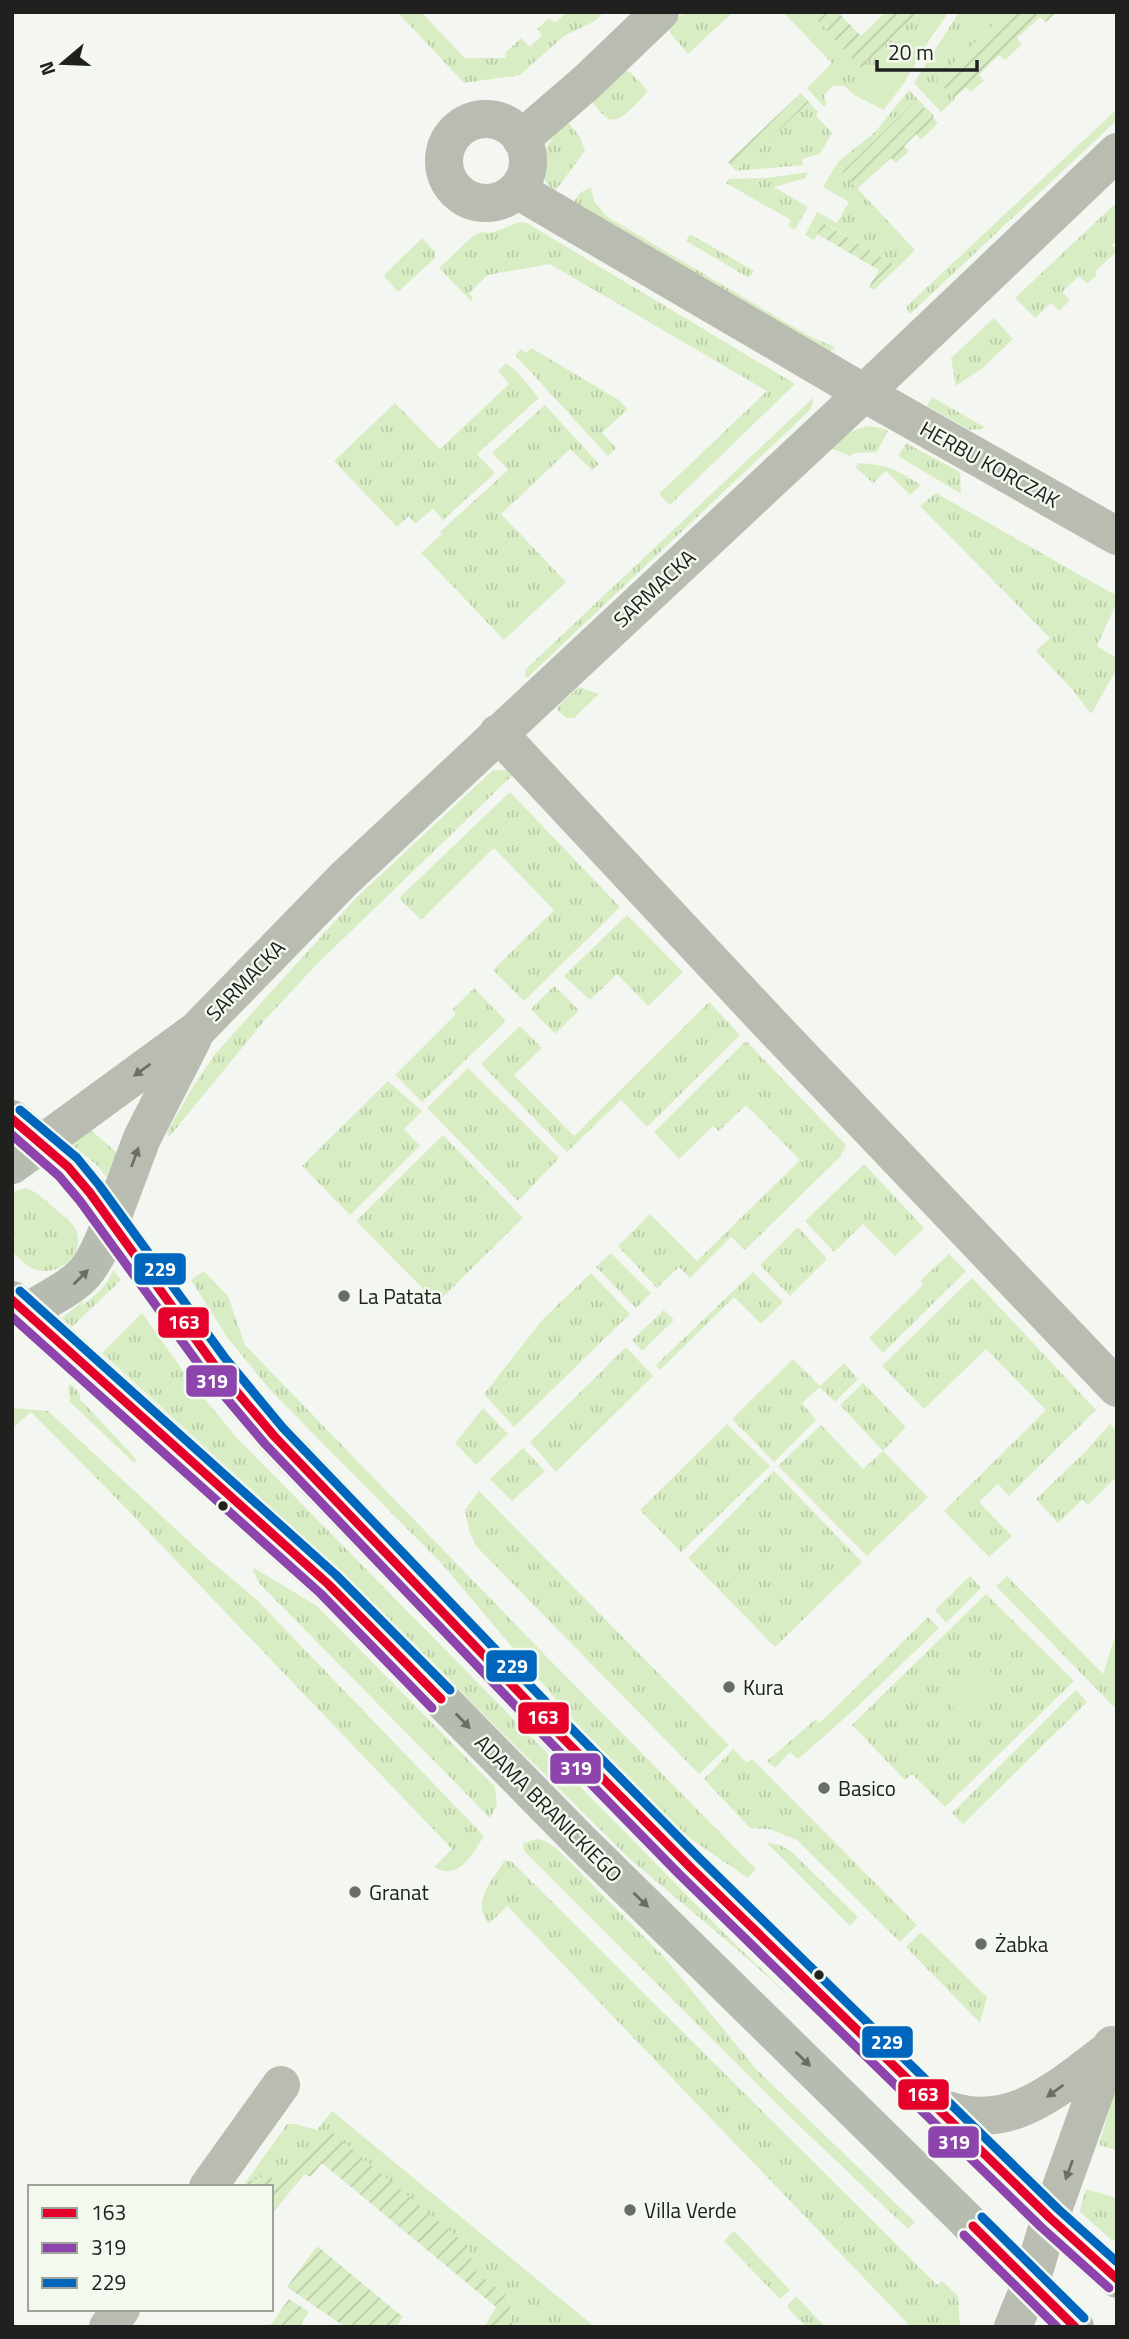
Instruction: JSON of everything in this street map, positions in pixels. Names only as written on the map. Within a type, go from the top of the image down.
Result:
[{"type":"main road","points":[[12,1119],[27,1154],[68,1167],[111,1221],[215,1366],[274,1436],[557,1732],[778,1954],[1050,2218],[1117,2279]]},
{"type":"main road","name":"SARMACKA","points":[[17,1311],[73,1286],[87,1274],[111,1221]]},
{"type":"main road","name":"ADAMA BRANICKIEGO","points":[[17,1311],[328,1584],[581,1842],[1075,2327]]},
{"type":"street","points":[[521,139],[587,82],[660,12]]},
{"type":"street","points":[[474,121],[498,121],[514,130],[521,139],[528,165],[517,190],[508,198],[496,202],[471,201],[460,195],[452,186],[446,174],[446,148],[462,127],[474,121]]},
{"type":"street","name":"SARMACKA","points":[[27,1154],[197,1030],[344,879],[864,393],[1117,152]]},
{"type":"street","name":"HERBU KORCZAK","points":[[517,190],[864,393],[1117,536]]},
{"type":"street","points":[[498,733],[800,1056],[1117,1388]]},
{"type":"street","name":"SARMACKA","points":[[111,1221],[142,1138],[197,1030]]},
{"type":"street","points":[[933,2104],[948,2112],[972,2115],[1013,2112],[1051,2094],[1113,2044]]},
{"type":"street","points":[[1013,2327],[1113,2044]]},
{"type":"street","points":[[209,2185],[282,2085]]},
{"type":"street","points":[[108,2327],[120,2311]]},
{"type":"green space","points":[[397,12],[421,12],[465,58],[505,58],[506,52],[521,38],[530,47],[542,35],[537,29],[549,18],[555,23],[567,12],[604,12],[595,21],[564,36],[520,75],[464,83]]},
{"type":"green space","points":[[684,12],[733,12],[688,54],[667,29]]},
{"type":"green space","points":[[783,12],[810,12],[861,67],[920,12],[949,12],[928,42],[902,56],[854,95],[844,86],[833,86],[825,94],[827,103],[824,107],[807,88],[832,63]]},
{"type":"green space","points":[[810,12],[838,12],[861,36],[886,12],[920,12],[861,68]]},
{"type":"green space","points":[[959,12],[1007,12],[936,80],[955,99],[941,112],[914,83]]},
{"type":"green space","points":[[1007,12],[1056,12],[1046,22],[1040,17],[1017,38],[1022,44],[1005,60],[999,55],[979,75],[984,81],[971,92],[966,87],[954,98],[936,80]]},
{"type":"green space","points":[[928,42],[906,80],[884,110],[854,95],[902,56]]},
{"type":"green space","points":[[624,71],[630,72],[648,91],[624,116],[612,120],[591,100]]},
{"type":"green space","points":[[909,90],[933,118],[916,100],[842,172],[915,250],[898,267],[824,223],[814,240],[805,235],[817,212],[837,223],[849,202],[823,187],[838,162],[875,132]]},
{"type":"green space","points":[[801,93],[809,102],[736,171],[728,162]]},
{"type":"green space","points":[[916,100],[938,123],[921,140],[916,134],[904,146],[909,151],[896,163],[891,158],[857,189],[842,172]]},
{"type":"green space","points":[[809,102],[818,112],[816,116],[832,133],[820,154],[802,159],[803,165],[736,171]]},
{"type":"green space","points":[[1117,109],[1117,120],[910,314],[907,311],[907,306]]},
{"type":"green space","points":[[567,121],[580,137],[585,151],[555,191],[542,174],[541,165],[547,146]]},
{"type":"green space","points":[[808,172],[806,178],[774,187],[808,207],[795,230],[788,226],[791,220],[726,183],[728,179],[767,178]]},
{"type":"green space","points":[[591,188],[594,201],[606,216],[809,336],[835,347],[827,355],[572,204],[581,192]]},
{"type":"green space","points":[[1117,202],[1117,241],[1112,245],[1117,251],[1095,272],[1097,275],[1087,284],[1079,276],[1062,292],[1070,300],[1059,311],[1051,303],[1035,318],[1015,298]]},
{"type":"green space","points":[[520,222],[527,223],[795,384],[670,505],[659,494],[767,391],[550,264],[488,275],[469,293],[473,298],[471,301],[439,268],[473,236],[482,232],[491,233]]},
{"type":"green space","points":[[823,223],[898,267],[874,290],[869,287],[879,270],[817,234]]},
{"type":"green space","points":[[690,234],[754,271],[749,278],[686,241]]},
{"type":"green space","points":[[422,238],[435,252],[435,258],[398,292],[385,274]]},
{"type":"green space","points":[[994,318],[1013,339],[985,366],[956,386],[951,358]]},
{"type":"green space","points":[[531,348],[619,400],[628,409],[602,433],[616,448],[608,456],[515,355],[521,349],[526,353]]},
{"type":"green space","points":[[506,363],[539,398],[477,454],[495,473],[443,520],[433,509],[415,524],[409,516],[397,527],[334,461],[395,403],[440,449],[509,384],[498,371]]},
{"type":"green space","points":[[814,397],[811,409],[527,678],[525,676],[525,670]]},
{"type":"green space","points":[[932,397],[986,428],[970,430],[927,406]]},
{"type":"green space","points":[[545,405],[599,464],[592,470],[570,449],[501,514],[566,582],[504,640],[421,553],[508,470],[492,453]]},
{"type":"green space","points":[[868,426],[888,431],[877,452],[855,453],[850,456],[830,448],[848,434]]},
{"type":"green space","points":[[906,443],[960,472],[961,494],[898,456]]},
{"type":"green space","points":[[859,463],[891,469],[921,485],[910,495],[886,471],[873,483],[855,467]]},
{"type":"green space","points":[[936,493],[1117,596],[1117,602],[1097,646],[1117,658],[1117,669],[1091,714],[1072,689],[1036,651],[1050,638],[920,506]]},
{"type":"green space","points":[[579,687],[599,694],[574,718],[566,718],[556,708]]},
{"type":"green space","points":[[493,770],[516,772],[316,965],[264,1021],[170,1136],[167,1135],[192,1088],[215,1054],[356,898]]},
{"type":"green space","points":[[510,792],[620,907],[524,1001],[493,970],[554,910],[494,848],[421,920],[399,898]]},
{"type":"green space","points":[[627,915],[683,972],[648,1006],[617,974],[590,1000],[564,976]]},
{"type":"green space","points":[[554,986],[579,1010],[555,1034],[531,1009]]},
{"type":"green space","points":[[474,988],[506,1021],[422,1102],[395,1075],[456,1014],[452,1010]]},
{"type":"green space","points":[[709,1002],[740,1035],[647,1127],[621,1100],[567,1152],[481,1064],[520,1026],[542,1048],[514,1075],[574,1136]]},
{"type":"green space","points":[[746,1041],[846,1145],[840,1157],[745,1250],[731,1237],[690,1278],[679,1267],[657,1288],[618,1246],[650,1214],[697,1261],[800,1160],[746,1105],[719,1131],[713,1126],[679,1159],[654,1132]]},
{"type":"green space","points":[[468,1068],[559,1158],[518,1201],[427,1108]]},
{"type":"green space","points":[[388,1081],[422,1111],[404,1129],[420,1146],[350,1215],[302,1166]]},
{"type":"green space","points":[[91,1130],[117,1153],[106,1177],[98,1166],[72,1145]]},
{"type":"green space","points":[[443,1135],[523,1218],[437,1303],[356,1221]]},
{"type":"green space","points":[[864,1164],[924,1228],[895,1256],[863,1224],[834,1252],[805,1221]]},
{"type":"green space","points":[[26,1188],[69,1220],[76,1230],[77,1248],[73,1256],[52,1270],[34,1269],[12,1252],[12,1192]]},
{"type":"green space","points":[[798,1227],[827,1259],[790,1296],[760,1265]]},
{"type":"green space","points":[[611,1253],[651,1293],[636,1308],[596,1267]]},
{"type":"green space","points":[[949,1254],[966,1271],[883,1353],[869,1338],[923,1285],[920,1281]]},
{"type":"green space","points":[[113,1270],[121,1280],[72,1327],[62,1318],[96,1294]]},
{"type":"green space","points":[[204,1271],[228,1296],[245,1345],[756,1869],[748,1878],[685,1835],[582,1730],[443,1565],[271,1391],[227,1337],[191,1280]]},
{"type":"green space","points":[[753,1272],[783,1302],[761,1324],[734,1297],[660,1370],[656,1365]]},
{"type":"green space","points":[[591,1273],[630,1314],[514,1427],[484,1394],[543,1319]]},
{"type":"green space","points":[[972,1278],[1096,1410],[1009,1496],[998,1484],[979,1502],[1012,1536],[989,1557],[944,1511],[1046,1410],[986,1349],[924,1409],[882,1366]]},
{"type":"green space","points":[[664,1310],[674,1320],[642,1351],[632,1340]]},
{"type":"green space","points":[[142,1313],[191,1382],[237,1438],[732,1941],[800,2006],[631,1860],[316,1548],[102,1353]]},
{"type":"green space","points":[[626,1347],[653,1376],[556,1472],[530,1442]]},
{"type":"green space","points":[[793,1359],[820,1386],[844,1363],[858,1379],[835,1402],[820,1387],[802,1403],[816,1420],[774,1462],[732,1419]]},
{"type":"green space","points":[[863,1383],[906,1427],[883,1451],[840,1405]]},
{"type":"green space","points":[[71,1384],[80,1394],[80,1399],[137,1460],[134,1463],[70,1402],[68,1386]]},
{"type":"green space","points":[[12,1408],[48,1411],[207,1558],[256,1599],[484,1836],[464,1864],[451,1871],[434,1867],[452,1849],[31,1412],[12,1429]]},
{"type":"green space","points":[[483,1408],[508,1434],[476,1465],[455,1443]]},
{"type":"green space","points":[[727,1424],[770,1466],[681,1552],[640,1510]]},
{"type":"green space","points":[[1110,1424],[1117,1431],[1117,1482],[1114,1479],[1088,1505],[1082,1500],[1058,1523],[1036,1499]]},
{"type":"green space","points":[[821,1425],[863,1469],[883,1451],[928,1497],[867,1556],[778,1466]]},
{"type":"green space","points":[[523,1448],[545,1471],[512,1501],[490,1479]]},
{"type":"green space","points":[[774,1471],[862,1562],[775,1647],[688,1558]]},
{"type":"green space","points":[[479,1491],[729,1745],[699,1774],[476,1546],[465,1510]]},
{"type":"green space","points":[[254,1568],[317,1606],[495,1787],[497,1805],[490,1818],[259,1583]]},
{"type":"green space","points":[[970,1576],[981,1588],[946,1623],[935,1610]]},
{"type":"green space","points":[[1007,1576],[1103,1674],[1117,1630],[1117,1710],[996,1586]]},
{"type":"green space","points":[[986,1594],[1074,1681],[945,1807],[912,1774],[905,1780],[852,1725]]},
{"type":"green space","points":[[928,1617],[939,1628],[856,1708],[798,1759],[790,1752],[775,1768],[767,1761],[816,1719],[819,1723]]},
{"type":"green space","points":[[980,1659],[1004,1685],[965,1721],[942,1696]]},
{"type":"green space","points":[[1076,1690],[1087,1702],[963,1824],[952,1813]]},
{"type":"green space","points":[[733,1749],[747,1763],[752,1759],[917,1925],[900,1942],[797,1840],[769,1829],[750,1828],[704,1779]]},
{"type":"green space","points":[[538,1839],[557,1849],[664,1957],[757,2070],[915,2222],[908,2229],[791,2118],[524,1851],[523,1843]]},
{"type":"green space","points":[[766,1842],[782,1846],[793,1853],[858,1917],[850,1926]]},
{"type":"green space","points":[[505,1860],[511,1861],[937,2285],[942,2281],[958,2296],[960,2327],[911,2327],[507,1906],[489,1924],[482,1908],[485,1891]]},
{"type":"green space","points":[[921,1932],[987,1997],[980,2023],[906,1947]]},
{"type":"green space","points":[[1117,2083],[1117,2150],[1099,2145]]},
{"type":"green space","points":[[332,2111],[595,2327],[513,2327],[509,2298],[472,2269],[329,2130],[281,2185],[249,2182],[243,2185],[287,2124],[317,2130]]},
{"type":"green space","points":[[329,2130],[468,2246],[473,2269],[509,2298],[513,2327],[484,2327],[496,2307],[322,2163],[310,2177],[305,2174],[273,2212],[273,2185],[246,2185],[267,2175],[281,2184]]},
{"type":"green space","points":[[1086,2189],[1117,2198],[1117,2239],[1113,2241],[1081,2213]]},
{"type":"green space","points":[[734,2231],[790,2290],[780,2299],[724,2241]]},
{"type":"green space","points":[[317,2246],[403,2317],[396,2327],[345,2327],[287,2287]]},
{"type":"green space","points":[[796,2296],[825,2327],[806,2327],[787,2307]]},
{"type":"green space","points":[[289,2299],[309,2312],[299,2327],[269,2327]]},
{"type":"transit line","name":"229","points":[[20,1110],[77,1158],[225,1358],[283,1428],[698,1857],[1058,2209],[1117,2262]]},
{"type":"transit line","name":"163","points":[[12,1119],[68,1167],[90,1193],[215,1366],[274,1436],[689,1866],[1050,2218],[1117,2279]]},
{"type":"transit line","name":"319","points":[[12,1135],[59,1176],[80,1201],[205,1373],[265,1444],[680,1875],[1041,2227],[1109,2288]]},
{"type":"transit line","name":"229","points":[[20,1291],[336,1575],[450,1690]]},
{"type":"transit line","name":"163","points":[[12,1300],[328,1584],[441,1699]]},
{"type":"transit line","name":"319","points":[[12,1317],[320,1593],[432,1708]]},
{"type":"transit line","name":"229","points":[[982,2217],[1084,2318]]},
{"type":"transit line","name":"163","points":[[973,2226],[1075,2327]]},
{"type":"transit line","name":"319","points":[[964,2235],[1057,2327]]},
{"type":"place","name":"La Patata","points":[[344,1296]]},
{"type":"place","name":"Kura","points":[[729,1687]]},
{"type":"place","name":"Basico","points":[[824,1788]]},
{"type":"place","name":"Granat","points":[[355,1892]]},
{"type":"place","name":"Żabka","points":[[981,1944]]},
{"type":"place","name":"Villa Verde","points":[[630,2210]]}]
